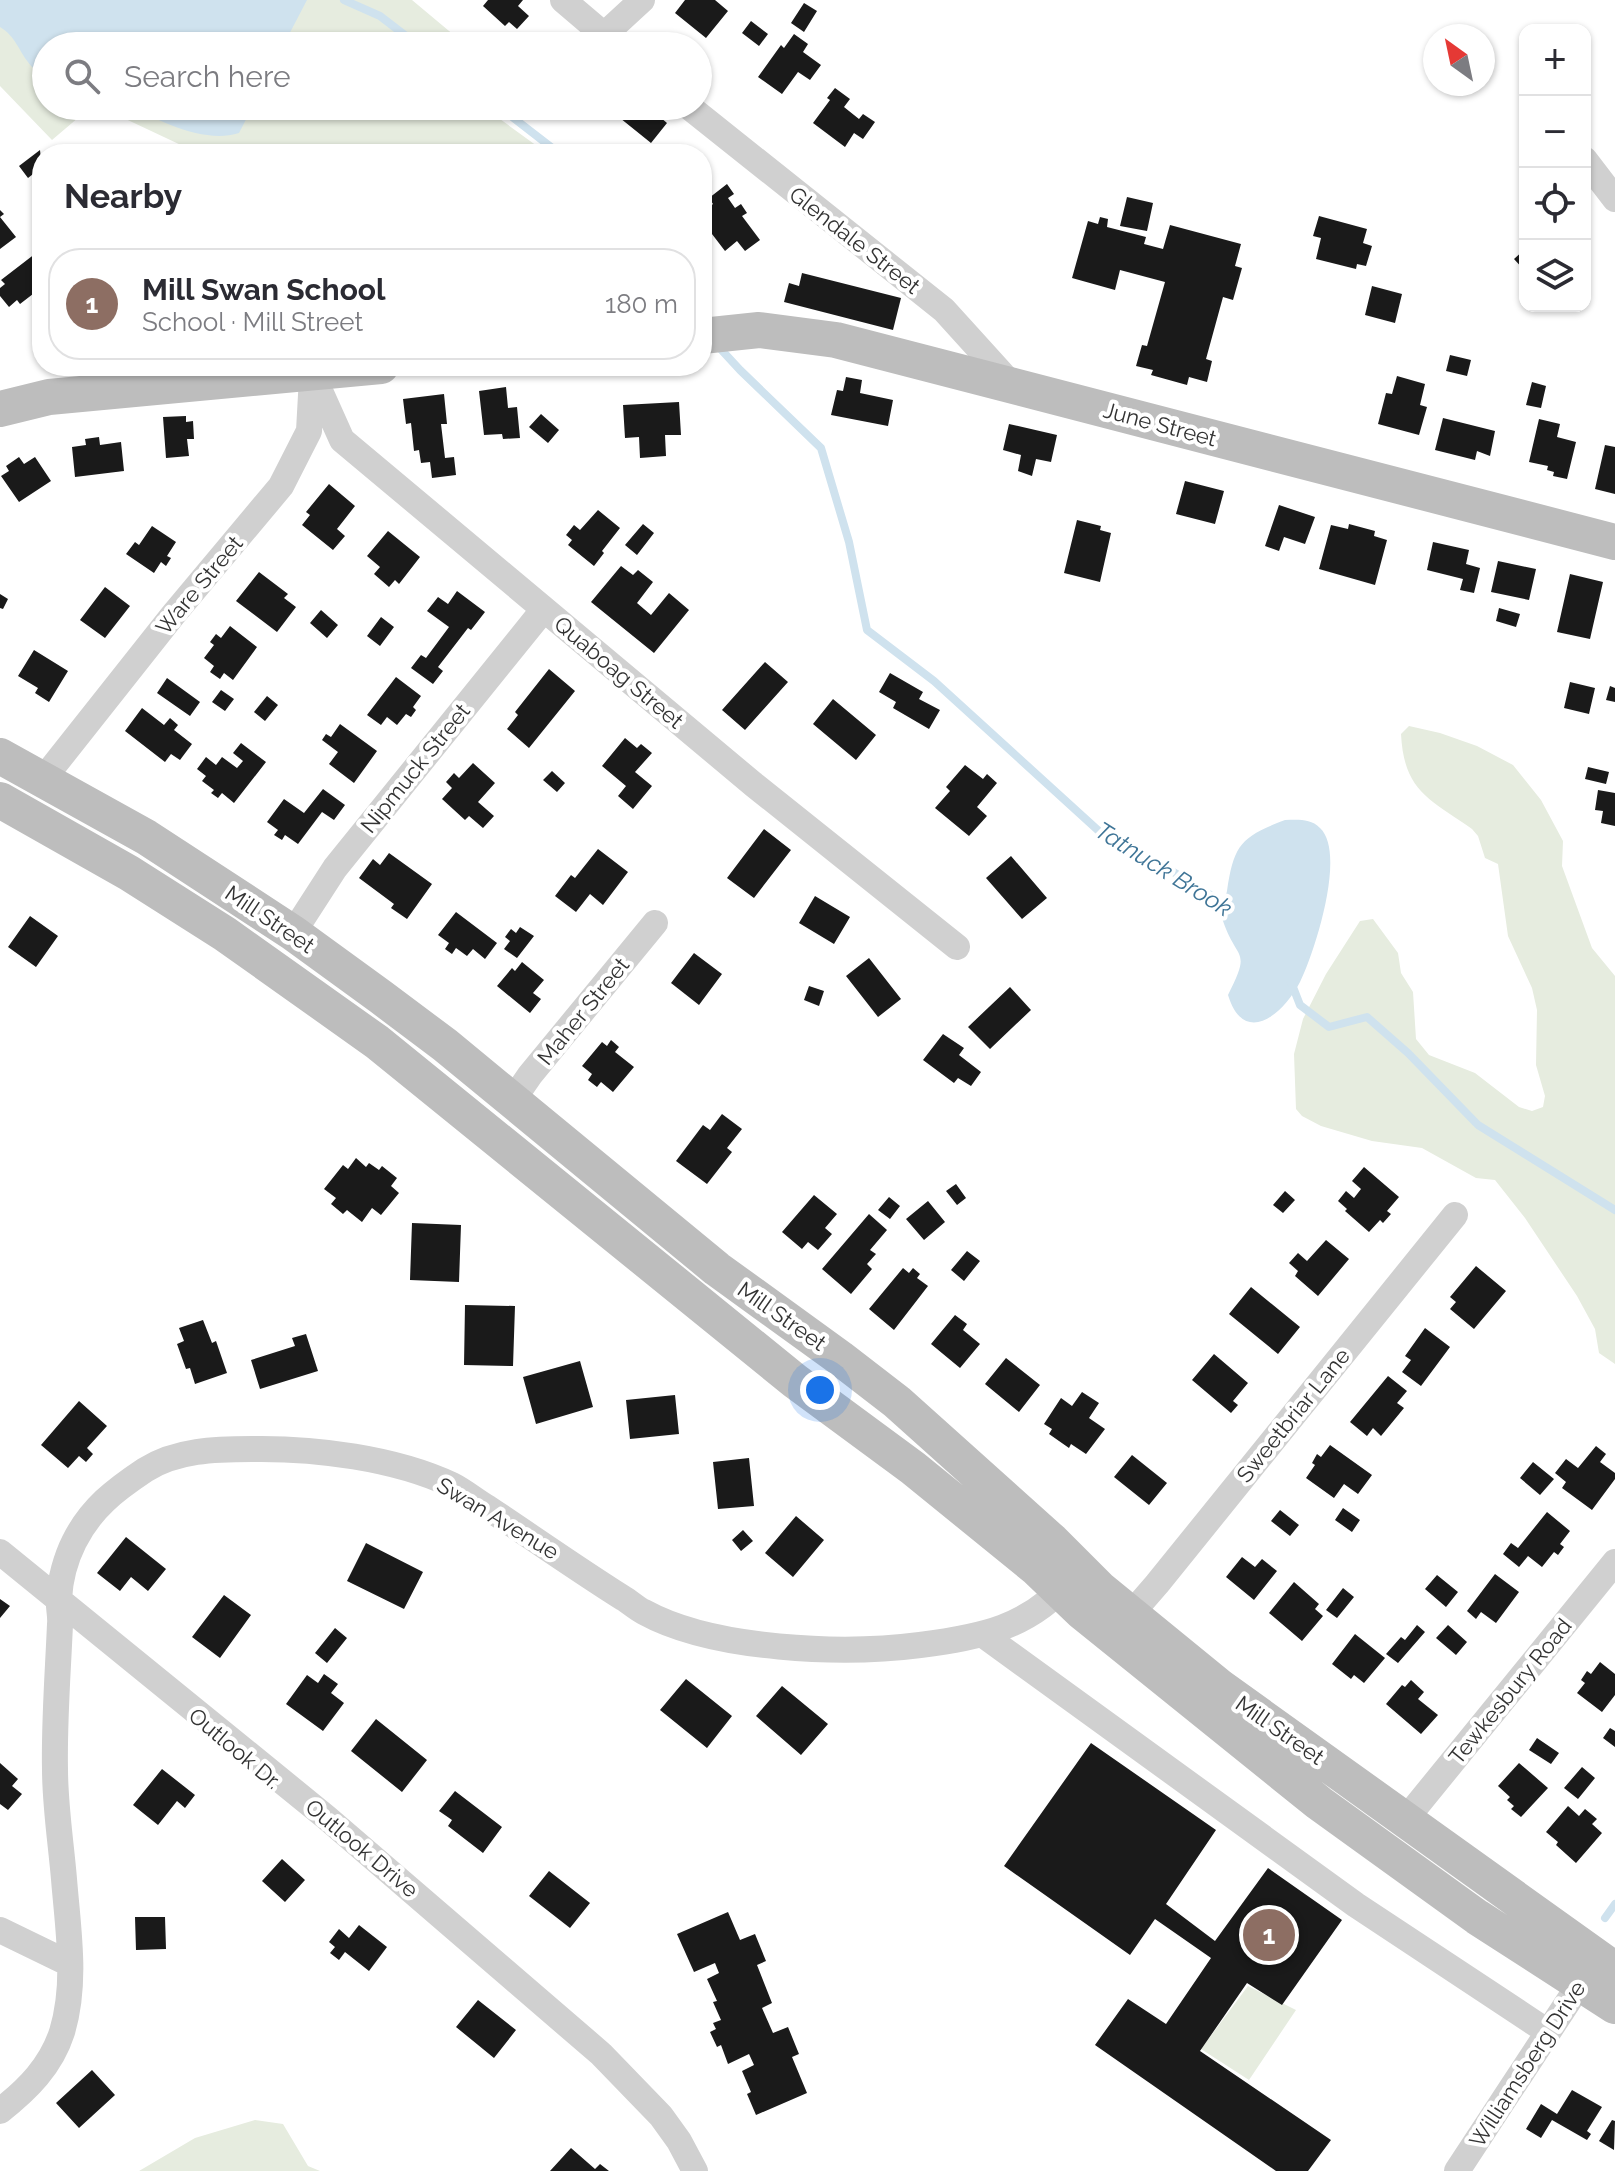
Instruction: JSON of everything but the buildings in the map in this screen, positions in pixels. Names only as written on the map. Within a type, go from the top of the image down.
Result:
[{"type":"main road","name":"June Street","points":[[712,335],[759,330],[836,340],[1615,542]]},
{"type":"main road","points":[[0,409],[49,397],[279,376]]},
{"type":"main road","name":"Mill Street","points":[[0,756],[146,837],[293,933],[445,1045],[717,1269],[897,1402],[1069,1581],[1319,1803],[1477,1917],[1597,1970]]},
{"type":"main road","name":"Mill Street","points":[[0,800],[141,880],[225,934],[377,1042],[795,1381],[938,1488],[1036,1568],[1069,1581],[1131,1614],[1220,1687],[1405,1820],[1597,1970],[1615,2006]]},
{"type":"street","points":[[563,0],[600,32]]},
{"type":"street","points":[[618,32],[642,0]]},
{"type":"street","name":"Glendale Street","points":[[706,120],[944,310],[1012,385]]},
{"type":"street","points":[[1591,168],[1615,199]]},
{"type":"street","name":"Ware Street","points":[[44,778],[173,615],[281,486],[309,431],[312,376]]},
{"type":"street","name":"Quaboag Street","points":[[313,376],[342,440],[753,784],[957,947]]},
{"type":"street","name":"Nipmuck Street","points":[[293,933],[335,868],[544,609]]},
{"type":"street","name":"Maher Street","points":[[512,1101],[655,923]]},
{"type":"street","name":"Sweetbriar Lane","points":[[1131,1614],[1455,1215]]},
{"type":"street","name":"Swan Avenue","points":[[0,2111],[36,2079],[55,2048],[67,2006],[70,1964],[55,1772],[57,1650],[61,1621],[58,1600],[67,1558],[99,1504],[151,1466],[183,1455],[218,1450],[277,1448],[348,1456],[417,1472],[454,1486],[645,1613],[701,1633],[769,1644],[860,1651],[934,1644],[982,1634],[1017,1624],[1049,1603],[1069,1581]]},
{"type":"street","name":"Outlook Drive","points":[[0,1552],[339,1828],[601,2054],[661,2116],[695,2171]]},
{"type":"street","name":"Tewkesbury Road","points":[[1405,1820],[1615,1562]]},
{"type":"street","points":[[982,1634],[1356,1905],[1548,2032]]},
{"type":"street","points":[[0,1930],[70,1964]]},
{"type":"street","name":"Williamsberg Drive","points":[[1457,2171],[1548,2032],[1597,1970]]},
{"type":"shaded area","points":[[0,0],[412,0],[450,32],[32,32],[32,119],[0,86]]},
{"type":"shaded area","points":[[33,120],[76,120],[52,140]]},
{"type":"shaded area","points":[[128,120],[501,120],[534,144],[179,144]]},
{"type":"shaded area","points":[[1409,726],[1477,746],[1513,765],[1541,800],[1563,841],[1562,866],[1592,948],[1615,976],[1615,1364],[1599,1353],[1595,1329],[1577,1296],[1525,1218],[1495,1180],[1476,1178],[1422,1148],[1372,1141],[1321,1126],[1302,1116],[1296,1109],[1294,1054],[1303,1019],[1326,974],[1360,921],[1373,919],[1398,953],[1401,973],[1413,992],[1416,1039],[1429,1055],[1475,1073],[1519,1107],[1532,1111],[1543,1107],[1545,1096],[1536,1065],[1537,1010],[1532,988],[1508,936],[1498,864],[1485,858],[1478,836],[1472,829],[1432,801],[1414,782],[1407,769],[1401,734]]},
{"type":"shaded area","points":[[1248,1986],[1296,2010],[1249,2080],[1201,2049]]},
{"type":"shaded area","points":[[255,2120],[283,2124],[308,2166],[320,2171],[139,2171],[195,2138]]},
{"type":"water","points":[[0,0],[307,0],[290,32],[32,32],[32,66],[0,27]]},
{"type":"water","points":[[159,120],[246,120],[239,133],[225,136],[182,129]]},
{"type":"water","points":[[1285,820],[1308,821],[1320,828],[1327,841],[1329,880],[1320,928],[1300,982],[1274,1014],[1253,1022],[1244,1020],[1235,1011],[1228,995],[1241,962],[1223,921],[1223,910],[1233,862],[1242,844],[1258,832]]},
{"type":"waterway","name":"Tatnuck Brook","points":[[344,0],[380,16],[401,32]]},
{"type":"waterway","name":"Tatnuck Brook","points":[[516,120],[547,144]]},
{"type":"waterway","name":"Tatnuck Brook","points":[[716,344],[821,448],[849,542],[867,630],[934,681],[1101,833],[1154,860],[1233,909]]},
{"type":"waterway","name":"Tatnuck Brook","points":[[1291,982],[1300,1005],[1329,1027],[1367,1017],[1408,1053],[1478,1125],[1615,1210]]},
{"type":"waterway","points":[[1605,1918],[1615,1904]]},
{"type":"place","name":"Mill Swan School","points":[[1269,1935]]}]
